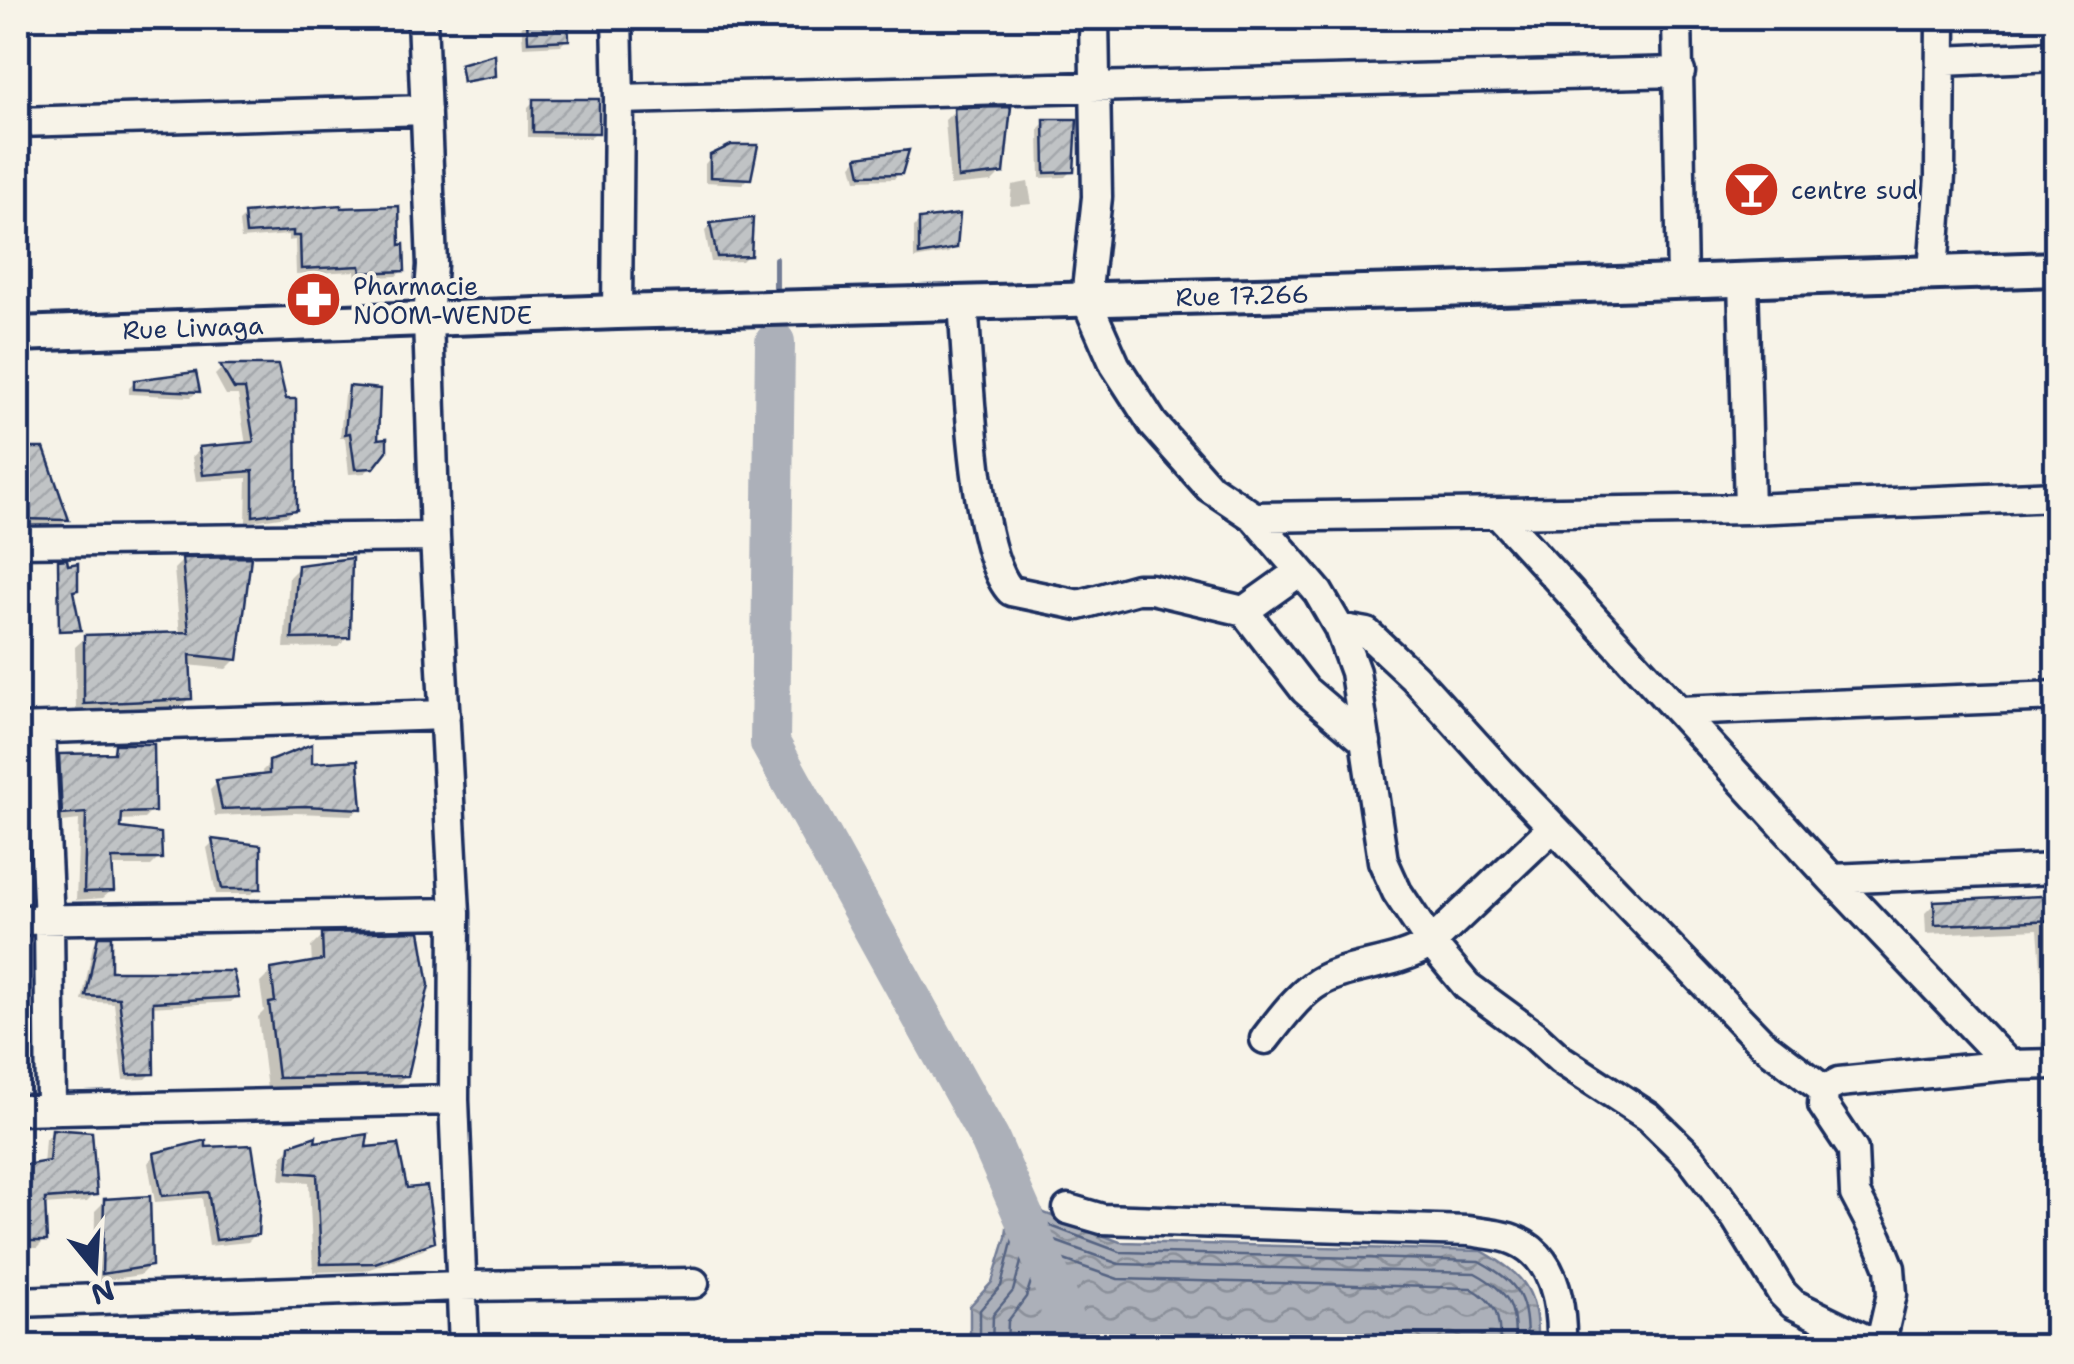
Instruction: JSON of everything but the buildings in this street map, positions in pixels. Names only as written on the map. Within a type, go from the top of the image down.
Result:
[{"type":"main road","name":"Rue 17.266","points":[[428,319],[2056,269]]},
{"type":"main road","name":"Rue Liwaga","points":[[18,334],[428,319]]},
{"type":"street","points":[[422,18],[432,265],[428,319],[436,536],[455,913],[454,1100],[464,1346]]},
{"type":"street","points":[[616,18],[617,312]]},
{"type":"street","points":[[1094,18],[1097,198],[1086,299],[1120,376],[1153,424],[1209,486],[1254,517],[1318,592],[1340,628],[1356,672],[1383,861],[1397,892],[1430,942],[1468,986],[1560,1059],[1649,1117],[1690,1158],[1793,1304],[1879,1346],[1892,1294],[1890,1268],[1854,1194],[1853,1150],[1824,1106],[1824,1090]]},
{"type":"street","points":[[1677,18],[1682,280]]},
{"type":"street","points":[[1933,272],[1941,18]]},
{"type":"street","points":[[1942,61],[2056,56]]},
{"type":"street","points":[[619,99],[1680,72]]},
{"type":"street","points":[[18,122],[426,110]]},
{"type":"street","points":[[1743,279],[1748,509]]},
{"type":"street","points":[[963,302],[982,514],[1004,584],[1021,596],[1065,604],[1079,605],[1137,589],[1151,589],[1244,611],[1305,690],[1366,742]]},
{"type":"street","points":[[1254,517],[1748,509],[2056,496]]},
{"type":"street","points":[[1499,515],[1832,879],[2010,1065]]},
{"type":"street","points":[[18,542],[436,536]]},
{"type":"street","points":[[1244,611],[1300,571]]},
{"type":"street","points":[[1340,628],[1367,633],[1414,677],[1762,1042],[1824,1090]]},
{"type":"street","points":[[1680,710],[2056,696]]},
{"type":"street","points":[[51,1108],[49,920],[29,729],[444,715]]},
{"type":"street","points":[[1264,1039],[1312,987],[1331,976],[1410,956],[1430,942],[1553,827]]},
{"type":"street","points":[[1832,879],[2056,869]]},
{"type":"street","points":[[18,920],[455,913]]},
{"type":"street","points":[[1824,1090],[1839,1082],[2056,1064]]},
{"type":"street","points":[[18,1110],[454,1100]]},
{"type":"street","points":[[1068,1209],[1102,1219],[1468,1232],[1510,1238],[1536,1254],[1548,1271],[1560,1298],[1561,1346]]},
{"type":"street","points":[[18,1302],[460,1286],[694,1283]]},
{"type":"water","points":[[1031,1199],[1044,1213],[1120,1242],[1482,1251],[1510,1269],[1527,1288],[1535,1312],[1537,1346],[970,1346],[970,1306],[992,1282],[1006,1237],[1009,1209]]},
{"type":"waterway","points":[[776,259],[776,287]]},
{"type":"waterway","points":[[775,342],[770,743],[990,1140],[1055,1288],[1070,1346]]},
{"type":"place","name":"centre sud","points":[[1752,190]]},
{"type":"place","name":"Pharmacie NOOM-WENDE","points":[[314,300]]}]
